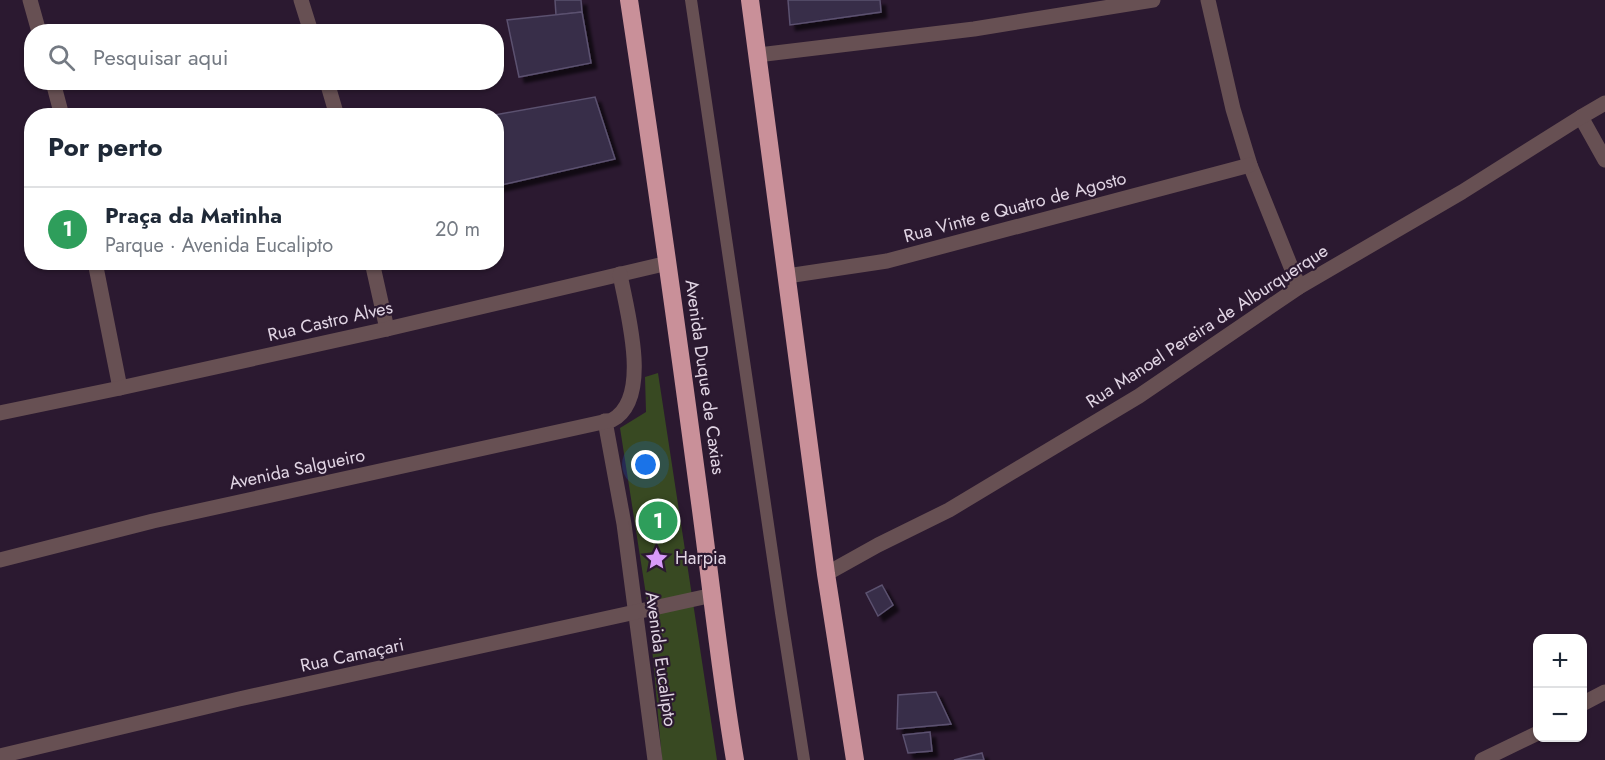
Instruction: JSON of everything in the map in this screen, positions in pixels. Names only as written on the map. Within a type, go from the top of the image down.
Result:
[{"type":"highway","name":"Avenida Duque de Caxias","points":[[629,0],[668,263],[724,693],[735,760]]},
{"type":"highway","points":[[750,0],[826,574],[855,760]]},
{"type":"street","points":[[30,0],[37,24]]},
{"type":"street","points":[[301,0],[308,24]]},
{"type":"street","points":[[758,55],[974,29],[1153,0]]},
{"type":"street","points":[[1208,0],[1233,109],[1250,165],[1299,287]]},
{"type":"street","points":[[55,90],[60,108]]},
{"type":"street","points":[[329,90],[335,108]]},
{"type":"street","name":"Rua Manoel Pereira de Alburquerque","points":[[826,574],[949,510],[1139,396],[1299,287],[1462,192],[1605,104]]},
{"type":"street","points":[[1581,117],[1605,160]]},
{"type":"street","name":"Rua Vinte e Quatro de Agosto","points":[[788,276],[887,261],[1250,165]]},
{"type":"street","name":"Rua Castro Alves","points":[[0,412],[120,388],[668,263]]},
{"type":"street","points":[[97,270],[120,388]]},
{"type":"street","points":[[374,270],[387,328]]},
{"type":"street","points":[[605,421],[619,416],[631,395],[634,378],[635,357],[620,274]]},
{"type":"street","name":"Avenida Salgueiro","points":[[0,560],[153,521],[605,421]]},
{"type":"street","name":"Avenida Eucalipto","points":[[605,421],[624,524],[655,760]]},
{"type":"street","name":"Rua Camaçari","points":[[0,757],[239,699],[713,595]]},
{"type":"street","points":[[1587,701],[1605,692]]},
{"type":"street","points":[[1482,760],[1533,734]]},
{"type":"lane","points":[[691,0],[804,760]]},
{"type":"green space","points":[[658,373],[717,760],[662,760],[649,614],[620,428],[646,412],[645,377]]},
{"type":"building","points":[[555,0],[581,0],[582,12],[556,15]]},
{"type":"building","points":[[788,0],[880,0],[881,12],[790,25]]},
{"type":"building","points":[[582,12],[591,63],[519,77],[507,20]]},
{"type":"building","points":[[595,97],[615,159],[504,184],[504,113]]},
{"type":"building","points":[[882,585],[893,605],[878,616],[866,593]]},
{"type":"building","points":[[936,692],[951,724],[897,729],[898,695]]},
{"type":"building","points":[[930,732],[932,751],[908,753],[903,735]]},
{"type":"building","points":[[982,753],[984,760],[954,760]]},
{"type":"place","name":"Praça da Matinha","points":[[658,521]]},
{"type":"place","name":"Harpia","points":[[657,558]]}]
